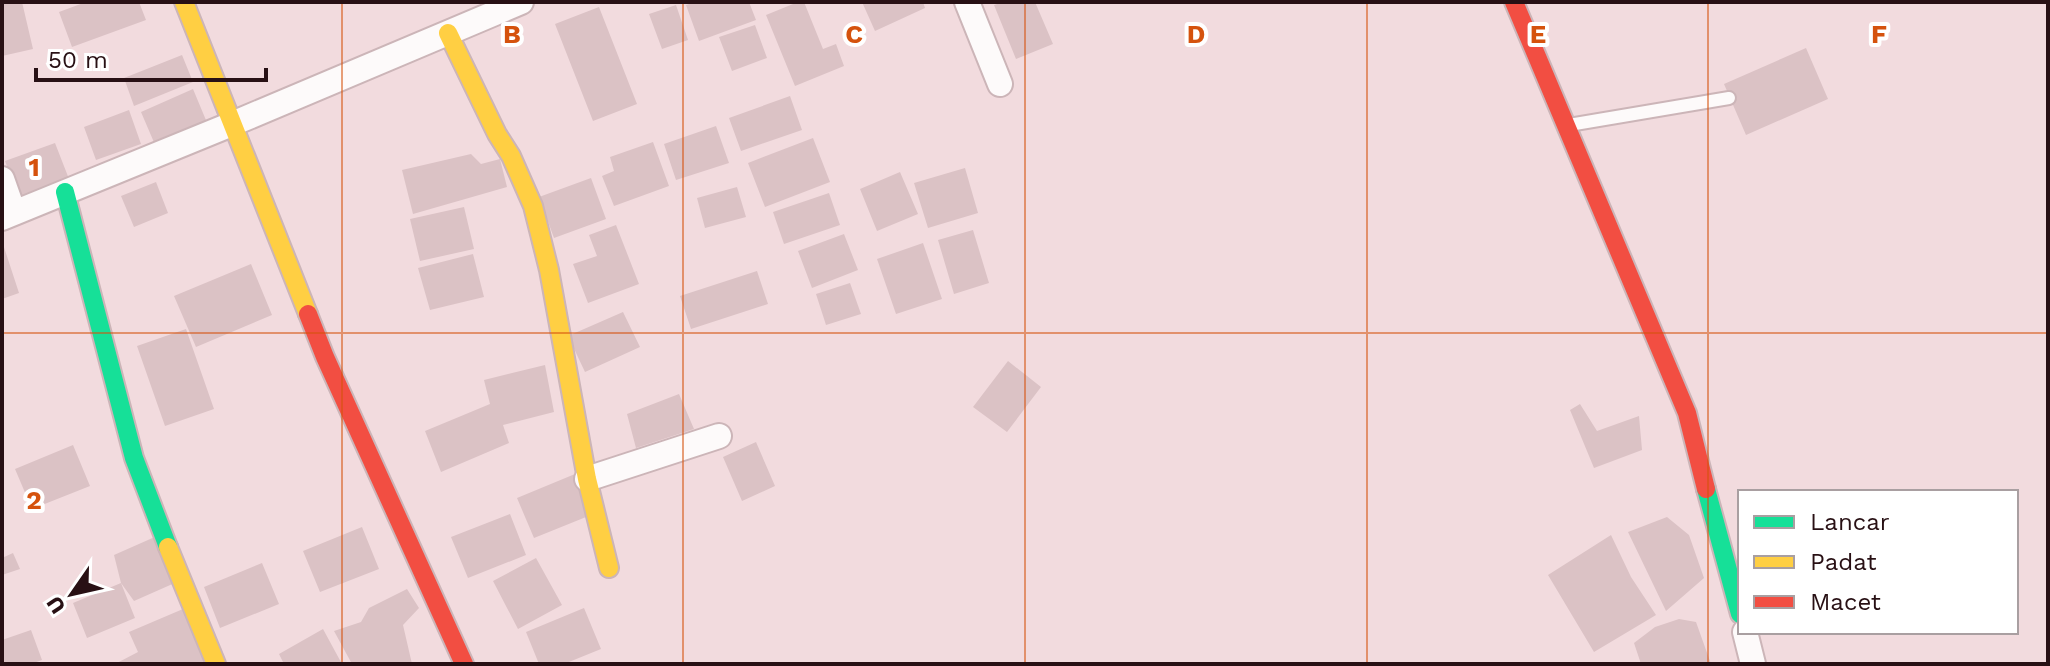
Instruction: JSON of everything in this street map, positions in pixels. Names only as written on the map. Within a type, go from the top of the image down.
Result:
[{"type":"street","points":[[184,2],[325,357],[460,663]]},
{"type":"street","points":[[2,179],[8,215],[521,2]]},
{"type":"street","points":[[967,2],[1000,84]]},
{"type":"street","points":[[1514,2],[1687,413],[1738,607]]},
{"type":"street","points":[[448,33],[533,206],[549,270],[587,479],[609,568]]},
{"type":"street","points":[[65,192],[134,458],[216,664]]},
{"type":"street","points":[[587,479],[719,436]]},
{"type":"street","points":[[1746,634],[1753,664]]},
{"type":"lane","points":[[1566,125],[1729,98]]},
{"type":"building","points":[[2,2],[22,2],[33,49],[2,56]]},
{"type":"building","points":[[86,2],[139,2],[146,20],[72,47],[59,12]]},
{"type":"building","points":[[695,2],[749,2],[756,20],[699,41],[686,5]]},
{"type":"building","points":[[804,2],[823,49],[836,44],[844,66],[795,86],[766,15]]},
{"type":"building","points":[[862,2],[923,2],[925,8],[875,31]]},
{"type":"building","points":[[1035,2],[1053,44],[1016,59],[994,5]]},
{"type":"building","points":[[676,5],[688,40],[662,49],[649,14]]},
{"type":"building","points":[[599,7],[637,104],[593,121],[555,24]]},
{"type":"building","points":[[755,25],[767,58],[732,71],[719,37]]},
{"type":"building","points":[[1806,48],[1828,99],[1746,135],[1724,84]]},
{"type":"building","points":[[182,55],[193,82],[134,106],[124,78]]},
{"type":"building","points":[[193,89],[208,125],[156,147],[141,112]]},
{"type":"building","points":[[790,96],[802,130],[741,151],[729,118]]},
{"type":"building","points":[[129,110],[141,144],[96,160],[84,127]]},
{"type":"building","points":[[716,126],[729,163],[676,180],[664,144]]},
{"type":"building","points":[[813,138],[830,182],[765,207],[748,163]]},
{"type":"building","points":[[653,142],[669,186],[614,206],[602,176],[614,171],[610,157]]},
{"type":"building","points":[[55,143],[69,179],[19,198],[5,161]]},
{"type":"building","points":[[471,154],[481,164],[500,159],[507,187],[413,214],[402,170]]},
{"type":"building","points":[[965,168],[978,213],[928,228],[914,183]]},
{"type":"building","points":[[900,172],[918,214],[877,231],[860,189]]},
{"type":"building","points":[[591,178],[606,219],[554,238],[539,197]]},
{"type":"building","points":[[156,182],[168,213],[134,227],[121,196]]},
{"type":"building","points":[[737,187],[746,217],[705,228],[697,198]]},
{"type":"building","points":[[829,193],[840,225],[784,244],[773,212]]},
{"type":"building","points":[[464,207],[474,249],[420,261],[410,219]]},
{"type":"building","points":[[616,225],[639,284],[588,303],[573,264],[597,256],[589,235]]},
{"type":"building","points":[[973,230],[989,283],[954,294],[938,240]]},
{"type":"building","points":[[844,234],[858,270],[812,288],[798,251]]},
{"type":"building","points":[[2,241],[19,293],[2,299]]},
{"type":"building","points":[[923,243],[942,299],[896,314],[877,259]]},
{"type":"building","points":[[473,254],[484,297],[430,310],[418,268]]},
{"type":"building","points":[[251,264],[272,315],[196,347],[174,296]]},
{"type":"building","points":[[757,271],[768,304],[691,329],[680,296]]},
{"type":"building","points":[[850,283],[861,314],[826,325],[816,294]]},
{"type":"building","points":[[623,312],[640,347],[585,372],[568,336]]},
{"type":"building","points":[[186,329],[214,409],[165,426],[137,346]]},
{"type":"building","points":[[1008,361],[1041,387],[1007,432],[973,407]]},
{"type":"building","points":[[545,365],[554,412],[503,425],[509,443],[441,472],[425,431],[490,404],[484,380]]},
{"type":"building","points":[[679,394],[694,429],[636,448],[627,414]]},
{"type":"building","points":[[1580,404],[1597,431],[1639,416],[1642,450],[1594,468],[1570,410]]},
{"type":"building","points":[[756,442],[775,486],[742,501],[723,457]]},
{"type":"building","points":[[73,445],[90,486],[32,509],[15,469]]},
{"type":"building","points":[[575,474],[591,515],[534,538],[517,498]]},
{"type":"building","points":[[510,514],[526,555],[468,578],[451,537]]},
{"type":"building","points":[[1667,517],[1689,535],[1704,578],[1666,611],[1628,532]]},
{"type":"building","points":[[362,527],[379,569],[320,592],[303,551]]},
{"type":"building","points":[[1611,535],[1631,577],[1656,615],[1594,652],[1548,575]]},
{"type":"building","points":[[157,536],[177,582],[134,601],[121,583],[114,555]]},
{"type":"building","points":[[13,553],[20,569],[2,575],[2,558]]},
{"type":"building","points":[[536,558],[562,605],[518,629],[493,581]]},
{"type":"building","points":[[262,563],[279,604],[220,628],[204,587]]},
{"type":"building","points":[[121,583],[135,618],[87,638],[73,603]]},
{"type":"building","points":[[407,589],[419,608],[403,625],[412,664],[352,664],[334,631],[361,622],[369,608]]},
{"type":"building","points":[[584,608],[601,649],[564,664],[539,664],[526,632]]},
{"type":"building","points":[[183,609],[206,664],[115,664],[138,652],[129,632]]},
{"type":"building","points":[[1679,619],[1696,622],[1711,664],[1641,664],[1634,643],[1655,627]]},
{"type":"building","points":[[323,629],[342,664],[284,664],[279,654]]},
{"type":"building","points":[[31,630],[42,660],[31,664],[2,664],[2,640]]},
{"type":"traffic: fast","points":[[65,192],[134,458],[168,547]]},
{"type":"traffic: fast","points":[[1706,489],[1738,607]]},
{"type":"traffic: slow","points":[[184,2],[308,314]]},
{"type":"traffic: slow","points":[[448,33],[533,206],[549,270],[587,479],[609,568]]},
{"type":"traffic: slow","points":[[168,547],[216,664]]},
{"type":"traffic: jam","points":[[1514,2],[1687,413],[1706,489]]},
{"type":"traffic: jam","points":[[308,314],[464,664]]}]
